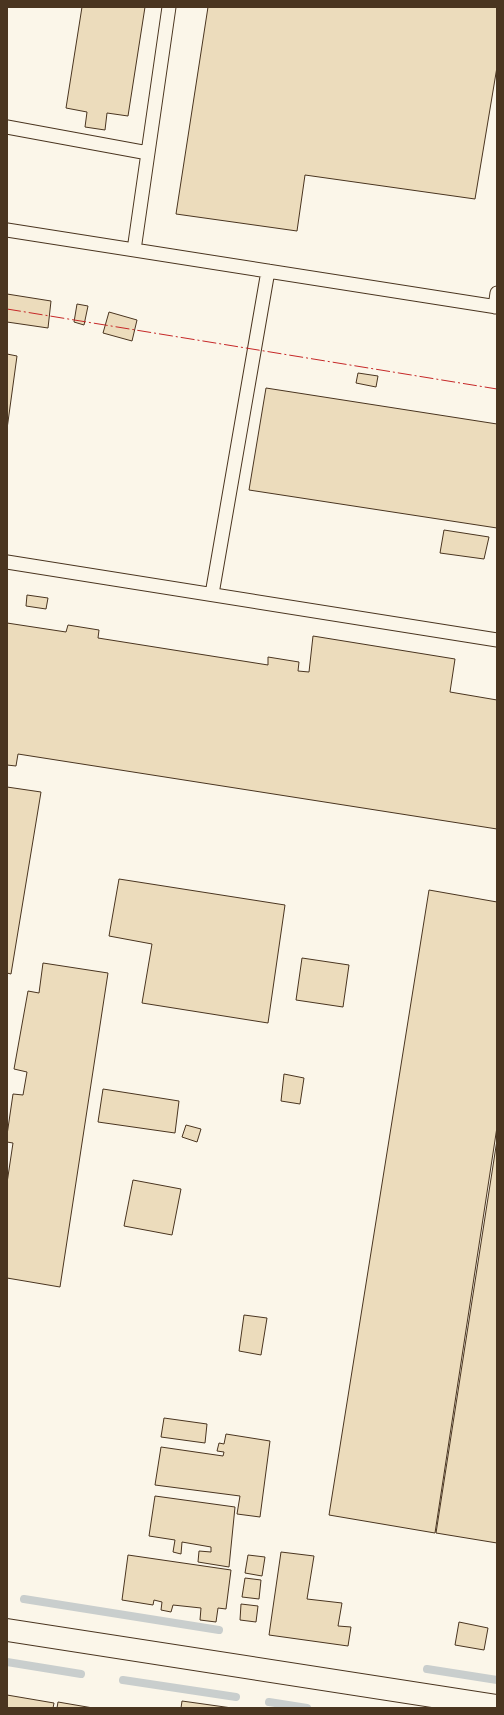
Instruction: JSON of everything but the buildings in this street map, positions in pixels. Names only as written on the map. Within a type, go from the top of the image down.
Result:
[{"type":"street","points":[[7,1630],[497,1706]]},
{"type":"lane","points":[[134,250],[169,7]]},
{"type":"lane","points":[[7,127],[148,152]]},
{"type":"lane","points":[[7,230],[496,307],[497,293]]},
{"type":"lane","points":[[212,594],[268,271]]},
{"type":"lane","points":[[7,562],[497,640]]},
{"type":"waterway","points":[[24,1599],[219,1630]]},
{"type":"waterway","points":[[7,1662],[81,1674]]},
{"type":"waterway","points":[[427,1669],[497,1680]]},
{"type":"waterway","points":[[123,1680],[236,1697]]},
{"type":"waterway","points":[[269,1702],[307,1708]]},
{"type":"power","points":[[7,309],[497,389]]}]
